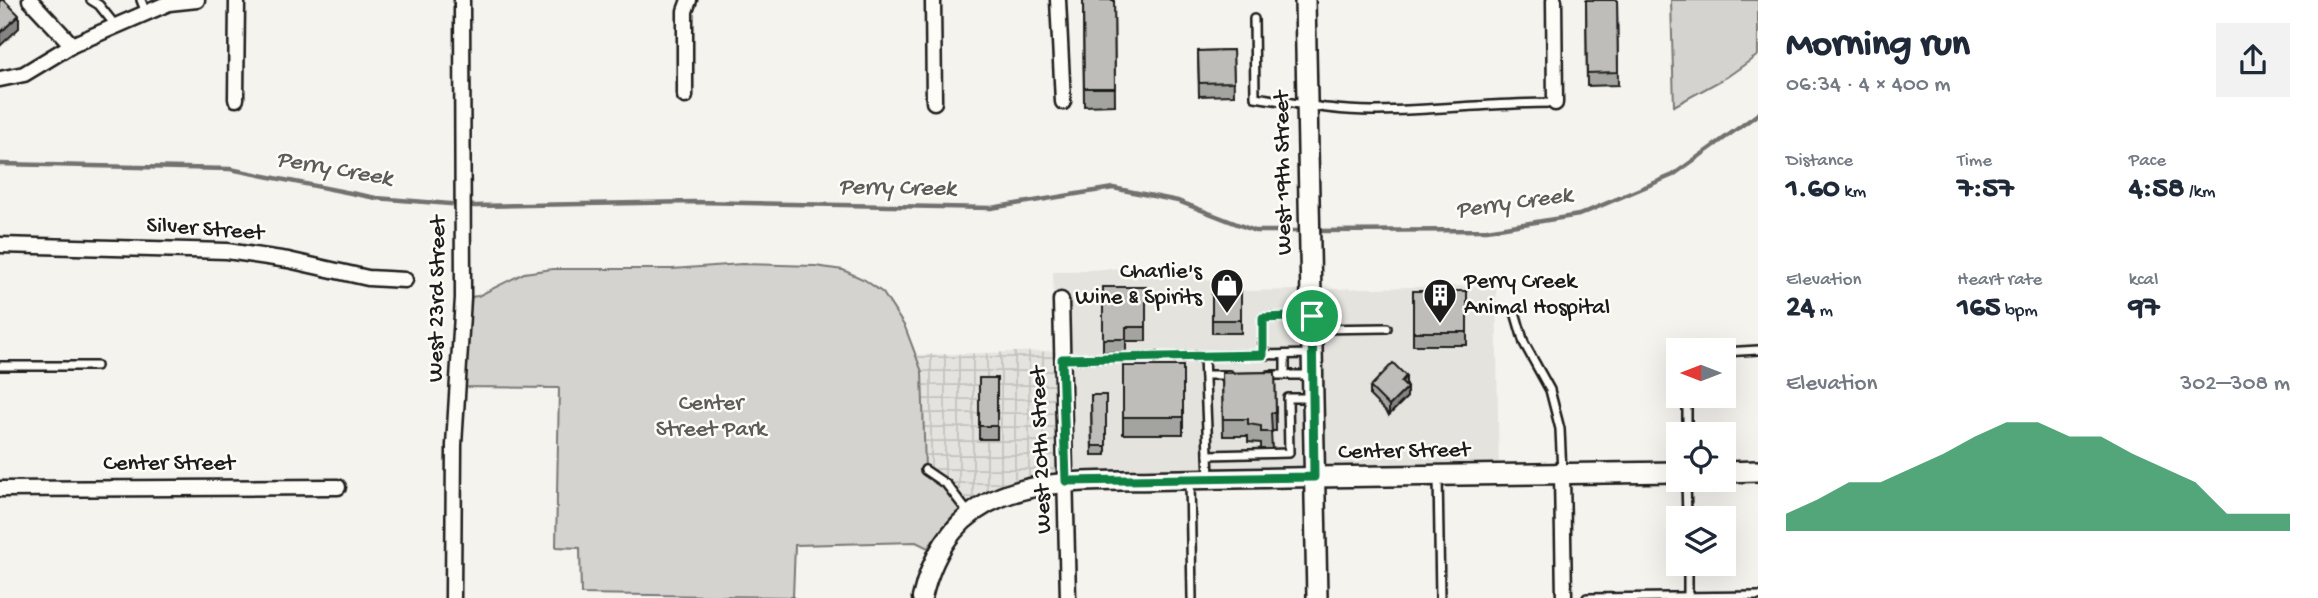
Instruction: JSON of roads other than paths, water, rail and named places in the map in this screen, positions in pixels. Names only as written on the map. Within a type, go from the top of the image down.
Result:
[{"type":"main road","name":"West 19th Street","points":[[1305,0],[1317,598]]},
{"type":"main road","points":[[1736,472],[1758,471]]},
{"type":"main road","name":"Center Street","points":[[1314,477],[1666,472]]},
{"type":"street","points":[[30,0],[72,45]]},
{"type":"street","points":[[0,79],[24,74],[72,45],[116,26],[144,7],[197,0]]},
{"type":"street","points":[[236,99],[237,0]]},
{"type":"street","name":"West 23rd Street","points":[[453,598],[454,445],[463,288],[462,0]]},
{"type":"street","points":[[685,96],[685,11],[689,0]]},
{"type":"street","points":[[933,0],[934,102]]},
{"type":"street","points":[[1058,0],[1063,102]]},
{"type":"street","points":[[1554,0],[1555,103]]},
{"type":"street","name":"Silver Street","points":[[0,245],[227,251],[288,260],[368,278],[405,280]]},
{"type":"street","name":"West 20th Street","points":[[1061,300],[1068,598]]},
{"type":"street","points":[[1562,474],[1564,598]]},
{"type":"street","name":"Center Street","points":[[922,598],[927,578],[937,557],[956,529],[994,500],[1018,489],[1066,481],[1314,477]]},
{"type":"street","name":"Center Street","points":[[0,489],[338,487]]},
{"type":"lane","points":[[91,0],[99,5],[116,26]]},
{"type":"lane","points":[[1254,19],[1255,97],[1375,111],[1499,103],[1555,103]]},
{"type":"lane","points":[[1515,312],[1524,343],[1550,390],[1560,429],[1562,474]]},
{"type":"lane","points":[[1263,355],[1263,318],[1387,328]]},
{"type":"lane","points":[[1736,351],[1758,350]]},
{"type":"lane","points":[[1062,359],[1312,354]]},
{"type":"lane","points":[[1285,355],[1285,375]]},
{"type":"lane","points":[[1204,356],[1209,479]]},
{"type":"lane","points":[[0,366],[96,366]]},
{"type":"lane","points":[[1205,376],[1232,375]]},
{"type":"lane","points":[[1258,375],[1313,375]]},
{"type":"lane","points":[[1208,455],[1289,453],[1288,398],[1314,398]]},
{"type":"lane","points":[[925,470],[947,485],[971,515]]},
{"type":"lane","points":[[1438,476],[1440,598]]},
{"type":"lane","points":[[1190,480],[1192,598]]},
{"type":"lane","points":[[1688,576],[1688,597]]},
{"type":"lane","points":[[1587,598],[1758,596]]},
{"type":"waterway","name":"Perry Creek","points":[[1315,231],[1487,230],[1579,215],[1673,175],[1758,114]]},
{"type":"waterway","name":"Perry Creek","points":[[0,164],[230,169],[376,198],[475,206],[694,202],[991,208],[1113,188],[1178,201],[1255,231],[1303,231]]},
{"type":"place","name":"Charlie's Wine & Spirits","points":[[1227,315]]},
{"type":"place","name":"Perry Creek Animal Hospital","points":[[1440,325]]},
{"type":"park label","name":"Center Street Park","points":[[711,417]]}]
